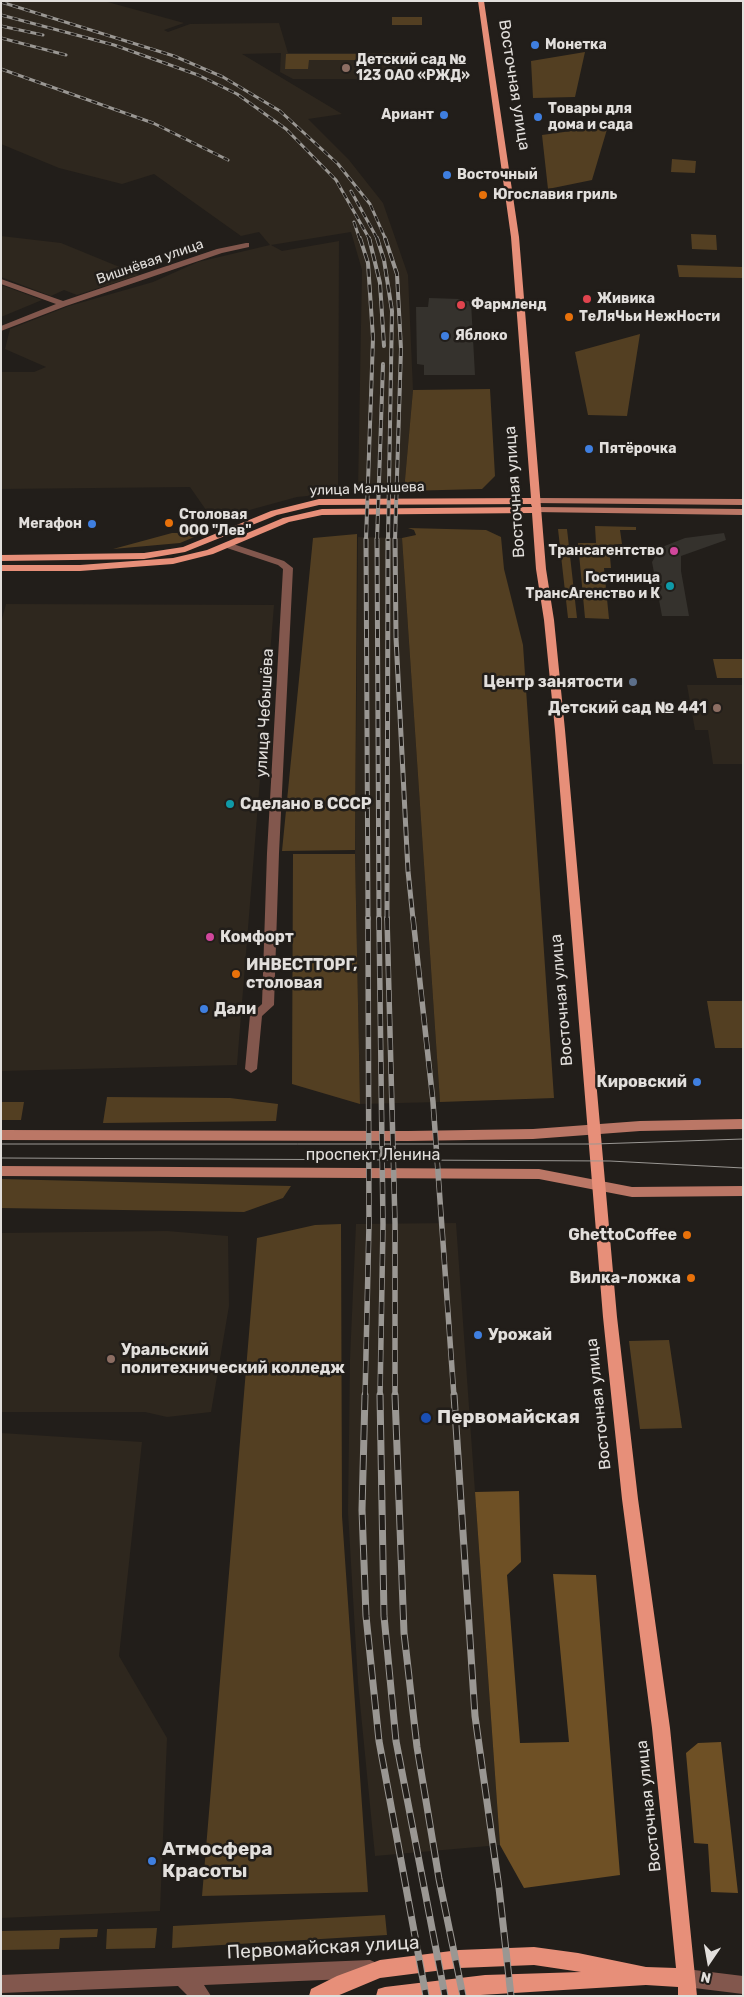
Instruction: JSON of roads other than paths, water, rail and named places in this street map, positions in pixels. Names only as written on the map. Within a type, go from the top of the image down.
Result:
[{"type":"main road","name":"Восточная улица","points":[[481,1],[515,237],[541,569],[549,620],[564,778],[610,1317],[630,1499],[661,1728],[687,1987]]},
{"type":"main road","name":"улица Малышева","points":[[1,558],[113,557],[176,551],[198,545],[274,513],[320,502],[536,505],[743,512]]},
{"type":"main road","name":"улица Малышева","points":[[1,568],[80,568],[152,564],[197,556],[286,520],[322,512],[536,505],[743,502]]},
{"type":"main road","name":"проспект Ленина","points":[[1,1135],[408,1136],[533,1134],[593,1128],[743,1124]]},
{"type":"main road","name":"проспект Ленина","points":[[1,1170],[539,1174],[600,1188],[632,1192],[743,1191]]},
{"type":"main road","name":"Первомайская улица","points":[[380,1969],[460,1959],[534,1956],[578,1962],[646,1976],[687,1987]]},
{"type":"main road","points":[[318,1996],[344,1982],[380,1969]]},
{"type":"main road","name":"Первомайская улица","points":[[385,1996],[485,1984],[564,1982],[646,1976]]},
{"type":"street","name":"Вишнёвая улица","points":[[1,329],[63,304],[220,251],[246,245]]},
{"type":"street","points":[[1,281],[63,304]]},
{"type":"street","name":"улица Чебышёва","points":[[227,545],[281,563],[288,568],[273,853],[268,1005],[256,1016],[251,1069]]},
{"type":"street","name":"Первомайская улица","points":[[1,1984],[380,1969]]},
{"type":"street","points":[[182,1977],[202,1996]]},
{"type":"street","name":"Первомайская улица","points":[[687,1987],[743,1985]]},
{"type":"tram line","points":[[1,1144],[595,1144],[743,1139]]},
{"type":"tram line","points":[[1,1158],[610,1161],[743,1168]]},
{"type":"railway","points":[[1,2],[174,56],[223,77],[280,111],[338,164],[370,204],[386,240]]},
{"type":"railway","points":[[1,15],[114,45],[198,75],[237,94],[286,129],[336,180],[369,238]]},
{"type":"railway","points":[[1,26],[43,35]]},
{"type":"railway","points":[[1,38],[66,55]]},
{"type":"railway","points":[[1,69],[153,123],[228,160]]},
{"type":"railway","points":[[351,191],[377,238]]},
{"type":"railway","points":[[354,222],[360,240]]},
{"type":"railway","points":[[360,238],[368,263],[373,338],[366,540]]},
{"type":"railway","points":[[369,238],[380,283],[384,346]]},
{"type":"railway","points":[[377,238],[384,260],[392,311],[388,540]]},
{"type":"railway","points":[[385,238],[397,274],[401,349],[395,540]]},
{"type":"railway","points":[[377,540],[383,364]]},
{"type":"railway","points":[[387,918],[388,539]]},
{"type":"railway","points":[[366,540],[368,919]]},
{"type":"railway","points":[[377,540],[379,919]]},
{"type":"railway","points":[[395,540],[396,638],[408,871],[413,919]]},
{"type":"railway","points":[[365,1397],[369,1224],[368,918]]},
{"type":"railway","points":[[379,918],[383,1224],[380,1396]]},
{"type":"railway","points":[[387,918],[395,1223],[395,1395]]},
{"type":"railway","points":[[413,918],[433,1102],[454,1397]]},
{"type":"railway","points":[[365,1395],[362,1510],[366,1616],[379,1741],[426,1996]]},
{"type":"railway","points":[[395,1395],[404,1633],[417,1747],[439,1879],[463,1996]]},
{"type":"railway","points":[[454,1395],[475,1716],[499,1888],[511,1996]]},
{"type":"railway","points":[[380,1396],[384,1616],[396,1741],[445,1996]]},
{"type":"place","name":"Монетка","points":[[535,45]]},
{"type":"place","name":"Детский сад № 123 ОАО «РЖД»","points":[[346,68]]},
{"type":"place","name":"Ариант","points":[[444,115]]},
{"type":"place","name":"Товары для дома и сада","points":[[538,117]]},
{"type":"place","name":"Восточный","points":[[447,175]]},
{"type":"place","name":"Югославия гриль","points":[[483,195]]},
{"type":"place","name":"Живика","points":[[587,299]]},
{"type":"place","name":"Фармленд","points":[[461,305]]},
{"type":"place","name":"ТеЛяЧьи НежНости","points":[[569,317]]},
{"type":"place","name":"Яблоко","points":[[445,336]]},
{"type":"place","name":"Пятёрочка","points":[[589,449]]},
{"type":"place","name":"Столовая ООО \"Лев\"","points":[[169,523]]},
{"type":"place","name":"Мегафон","points":[[92,524]]},
{"type":"place","name":"Трансагентство","points":[[674,551]]},
{"type":"place","name":"Гостиница ТрансАгенство и К","points":[[670,586]]},
{"type":"place","name":"Центр занятости","points":[[633,682]]},
{"type":"place","name":"Детский сад № 441","points":[[717,708]]},
{"type":"place","name":"Сделано в СССР","points":[[230,804]]},
{"type":"place","name":"Комфорт","points":[[210,937]]},
{"type":"place","name":"ИНВЕСТТОРГ, столовая","points":[[236,974]]},
{"type":"place","name":"Дали","points":[[204,1009]]},
{"type":"place","name":"Кировский","points":[[697,1082]]},
{"type":"place","name":"GhettoCoffee","points":[[687,1235]]},
{"type":"place","name":"Вилка-ложка","points":[[691,1278]]},
{"type":"place","name":"Урожай","points":[[478,1335]]},
{"type":"place","name":"Уральский политехнический колледж","points":[[111,1359]]},
{"type":"place","name":"Первомайская","points":[[426,1418]]},
{"type":"place","name":"Атмосфера Красоты","points":[[152,1861]]}]
